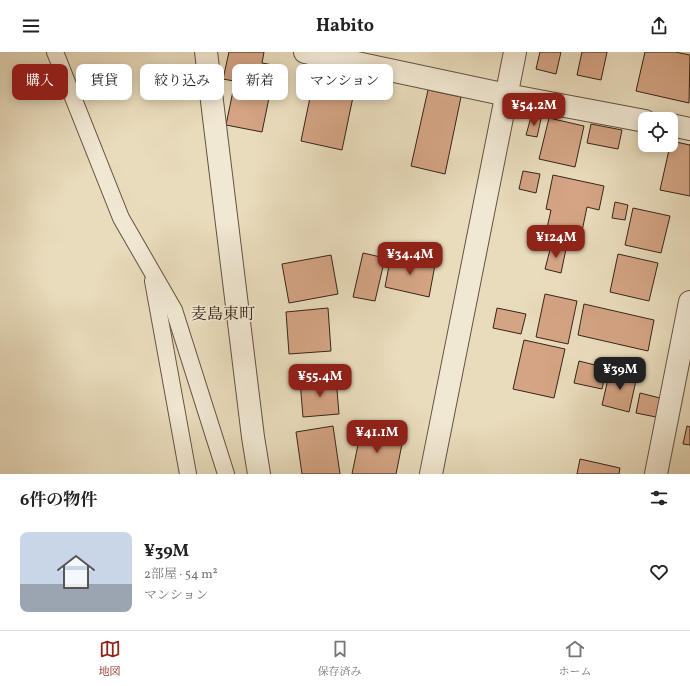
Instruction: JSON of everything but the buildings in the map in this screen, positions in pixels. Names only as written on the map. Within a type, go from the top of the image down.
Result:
[{"type":"street","points":[[206,52],[252,429],[259,474]]},
{"type":"street","points":[[305,52],[507,95],[638,119]]},
{"type":"street","points":[[431,474],[515,52]]},
{"type":"street","points":[[678,126],[690,129]]},
{"type":"street","points":[[656,474],[690,302]]},
{"type":"lane","points":[[55,52],[122,218],[174,310],[226,474]]},
{"type":"lane","points":[[150,269],[188,474]]},
{"type":"district","name":"麦島東町","points":[[223,315]]}]
